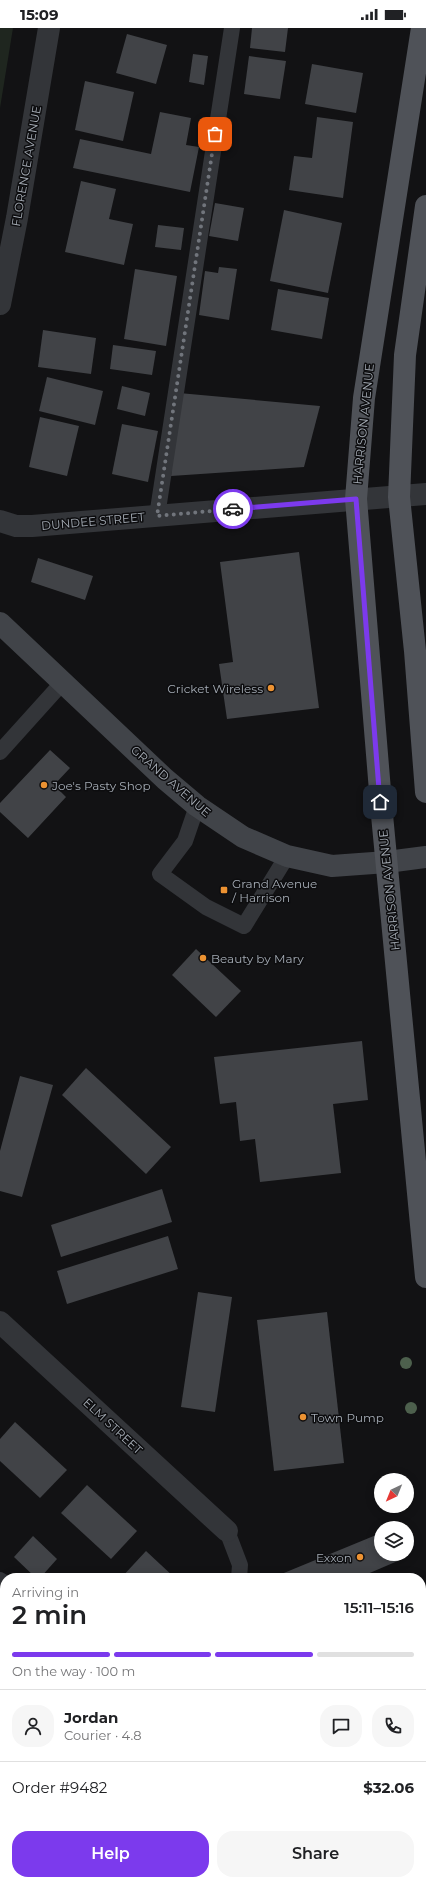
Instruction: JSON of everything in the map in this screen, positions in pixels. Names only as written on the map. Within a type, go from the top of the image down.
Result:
[{"type":"main road","name":"HARRISON AVENUE","points":[[422,28],[364,398],[356,499],[387,862],[426,1277]]},
{"type":"main road","points":[[426,206],[405,355],[399,497],[415,650],[426,792]]},
{"type":"main road","name":"GRAND AVENUE","points":[[0,623],[144,759],[197,806],[243,836],[287,856],[332,866],[387,862],[426,857]]},
{"type":"street","name":"FLORENCE AVENUE","points":[[0,304],[17,218],[49,28]]},
{"type":"street","name":"DUNDEE STREET","points":[[0,521],[16,526],[32,526],[426,494]]},
{"type":"street","name":"ELM STREET","points":[[0,1322],[227,1531]]},
{"type":"lane","points":[[157,516],[232,28]]},
{"type":"lane","points":[[0,752],[64,682]]},
{"type":"lane","points":[[197,806],[185,841],[160,874],[206,907],[244,926],[287,856]]},
{"type":"lane","points":[[227,1531],[240,1565],[239,1573]]},
{"type":"shaded area","points":[[0,28],[13,28],[0,108]]},
{"type":"building","points":[[252,28],[288,28],[285,52],[250,48]]},
{"type":"building","points":[[127,34],[167,45],[156,84],[116,73]]},
{"type":"building","points":[[193,54],[208,56],[204,85],[189,82]]},
{"type":"building","points":[[249,56],[286,61],[280,99],[244,94]]},
{"type":"building","points":[[312,64],[363,73],[356,113],[305,104]]},
{"type":"building","points":[[85,81],[134,92],[123,141],[75,130]]},
{"type":"building","points":[[160,112],[191,118],[186,145],[199,147],[190,192],[73,168],[80,139],[151,154]]},
{"type":"building","points":[[317,117],[353,122],[343,198],[289,190],[294,156],[312,158]]},
{"type":"building","points":[[81,181],[116,189],[109,219],[133,224],[124,265],[65,252]]},
{"type":"building","points":[[215,203],[244,208],[238,241],[209,236]]},
{"type":"building","points":[[284,210],[342,223],[328,293],[270,281]]},
{"type":"building","points":[[158,225],[184,228],[181,250],[155,247]]},
{"type":"building","points":[[219,267],[237,269],[229,320],[199,315],[205,271],[218,273]]},
{"type":"building","points":[[135,269],[177,276],[166,346],[124,339]]},
{"type":"building","points":[[278,289],[329,298],[322,339],[271,330]]},
{"type":"building","points":[[43,330],[96,338],[91,374],[38,367]]},
{"type":"building","points":[[113,345],[156,351],[152,375],[110,369]]},
{"type":"building","points":[[47,377],[103,391],[95,425],[39,411]]},
{"type":"building","points":[[122,386],[150,393],[145,416],[117,409]]},
{"type":"building","points":[[179,393],[320,406],[304,467],[171,476]]},
{"type":"building","points":[[40,417],[79,426],[67,476],[29,467]]},
{"type":"building","points":[[122,424],[158,431],[148,482],[112,474]]},
{"type":"building","points":[[299,552],[319,708],[227,719],[219,664],[233,662],[220,562]]},
{"type":"building","points":[[38,558],[93,576],[85,600],[31,582]]},
{"type":"building","points":[[50,750],[70,768],[54,785],[66,797],[28,838],[0,812],[0,803]]},
{"type":"building","points":[[196,949],[241,991],[216,1017],[172,975]]},
{"type":"building","points":[[362,1041],[368,1100],[333,1104],[341,1173],[260,1182],[255,1139],[240,1141],[236,1102],[220,1104],[214,1057]]},
{"type":"building","points":[[86,1068],[171,1147],[146,1174],[62,1095]]},
{"type":"building","points":[[20,1076],[53,1085],[22,1197],[0,1191],[0,1151]]},
{"type":"building","points":[[162,1189],[172,1222],[61,1257],[51,1225]]},
{"type":"building","points":[[168,1236],[178,1269],[67,1304],[57,1271]]},
{"type":"building","points":[[198,1292],[232,1297],[215,1412],[181,1407]]},
{"type":"building","points":[[327,1312],[344,1463],[274,1471],[257,1320]]},
{"type":"building","points":[[15,1422],[67,1470],[40,1498],[0,1461],[0,1439]]},
{"type":"building","points":[[87,1485],[137,1531],[111,1559],[61,1513]]},
{"type":"building","points":[[33,1536],[57,1559],[44,1573],[31,1573],[14,1557]]},
{"type":"building","name":"Exxon","points":[[374,1536],[374,1561],[398,1561],[370,1573],[284,1573]]},
{"type":"building","points":[[146,1551],[170,1573],[126,1573]]},
{"type":"way so far","points":[[215,134],[157,516],[233,509]]},
{"type":"place","name":"Cricket Wireless","points":[[271,688]]},
{"type":"place","name":"Joe's Pasty Shop","points":[[44,785]]},
{"type":"place","name":"Grand Avenue / Harrison","points":[[224,890]]},
{"type":"place","name":"Beauty by Mary","points":[[203,958]]},
{"type":"place","name":"Town Pump","points":[[303,1417]]},
{"type":"place","name":"Exxon","points":[[360,1557]]},
{"type":"route","points":[[233,509],[356,499],[380,802]]}]
